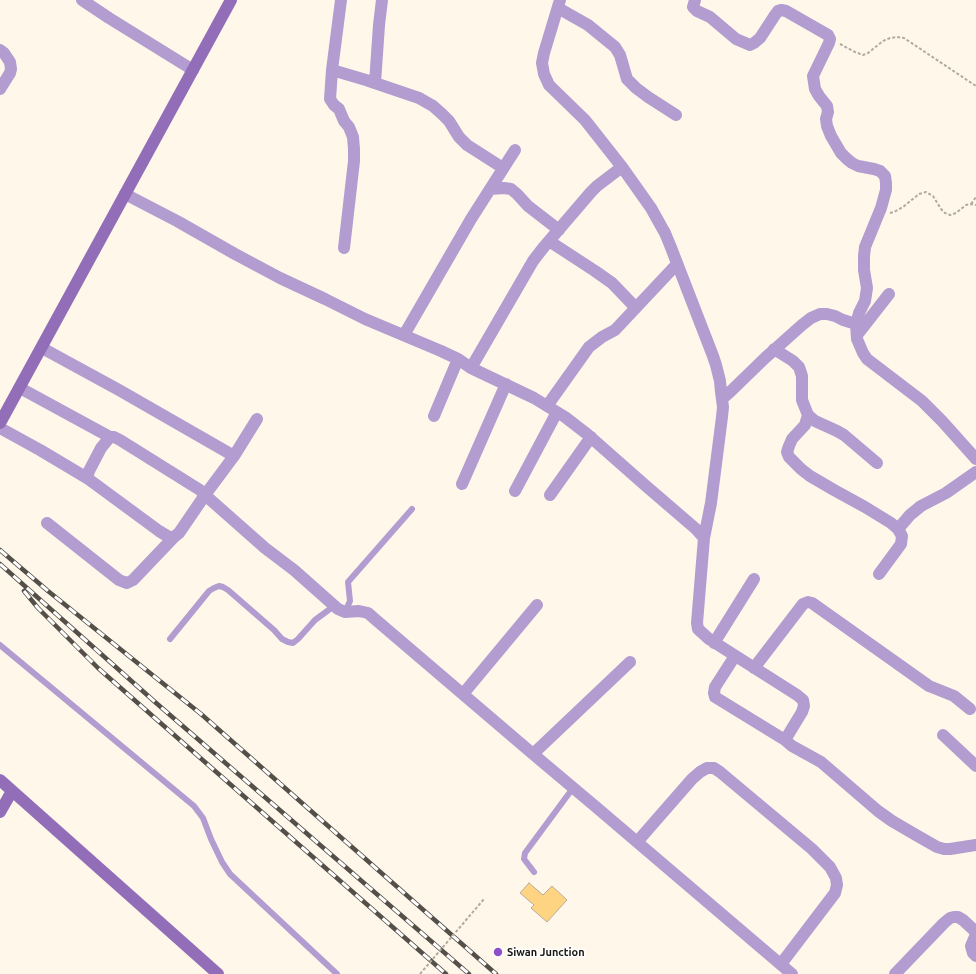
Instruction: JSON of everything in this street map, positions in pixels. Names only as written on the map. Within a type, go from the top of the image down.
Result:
[{"type":"street","points":[[82,0],[193,70]]},
{"type":"street","points":[[0,424],[231,0]]},
{"type":"street","points":[[341,0],[332,70],[330,99],[339,109],[353,136],[354,161],[344,248]]},
{"type":"street","points":[[375,83],[382,0]]},
{"type":"street","points":[[695,0],[693,7],[697,11],[710,17],[736,39],[750,45],[760,38],[782,5],[786,11],[828,35],[830,43],[813,76],[815,89],[818,96],[827,106],[827,126],[841,153],[852,163],[858,166],[880,171],[885,176],[886,183],[884,198],[865,247],[863,261],[867,288],[865,300],[859,313],[857,329],[860,346],[867,359],[922,401],[976,459]]},
{"type":"street","points":[[676,115],[636,88],[627,79],[620,55],[615,47],[601,34],[559,4],[544,53],[542,63],[544,74],[549,85],[585,120],[622,166],[651,208],[665,233],[714,356],[720,381],[723,407],[711,503],[704,538],[697,623],[698,629],[703,635],[714,643],[803,700],[804,706],[802,712],[785,740]]},
{"type":"street","points":[[0,50],[10,62],[11,69],[0,89]]},
{"type":"street","points":[[332,70],[419,98],[442,114],[449,121],[459,137],[467,145],[503,168]]},
{"type":"street","points":[[404,335],[471,219],[515,150]]},
{"type":"street","points":[[472,368],[533,261],[591,192],[622,166]]},
{"type":"street","points":[[490,189],[511,189],[528,206],[559,230]]},
{"type":"street","points":[[126,194],[280,278],[365,319],[432,346],[472,368],[534,398],[591,437],[696,529],[704,538]]},
{"type":"street","points":[[549,241],[612,283],[636,308]]},
{"type":"street","points":[[515,491],[552,409],[589,347],[602,337],[615,330],[677,264]]},
{"type":"street","points":[[857,329],[889,294]]},
{"type":"street","points":[[722,399],[754,367],[811,318],[820,314],[836,316],[857,329]]},
{"type":"street","points":[[42,348],[234,456]]},
{"type":"street","points":[[774,349],[793,361],[799,367],[802,376],[802,400],[808,415],[815,421],[844,435],[877,463]]},
{"type":"street","points":[[434,416],[458,359]]},
{"type":"street","points":[[462,484],[506,384]]},
{"type":"street","points":[[20,388],[110,438],[114,437],[120,440],[200,490],[338,609],[345,612],[359,611],[368,613],[792,974]]},
{"type":"street","points":[[808,415],[804,426],[792,439],[787,452],[789,457],[800,469],[810,476],[866,507],[898,529],[902,536],[901,544],[879,574]]},
{"type":"street","points":[[47,522],[119,580],[127,583],[133,580],[174,537],[179,534],[234,456],[257,419]]},
{"type":"street","points":[[0,428],[87,478],[159,531],[169,537],[174,537]]},
{"type":"street","points":[[550,495],[591,437]]},
{"type":"street","points":[[87,478],[88,471],[101,448],[110,438]]},
{"type":"street","points":[[898,529],[910,515],[921,506],[946,493],[976,472]]},
{"type":"street","points":[[714,643],[754,579]]},
{"type":"street","points":[[754,668],[803,604],[808,602],[812,603],[929,686],[954,696],[970,709]]},
{"type":"street","points":[[463,694],[537,605]]},
{"type":"street","points":[[734,656],[715,687],[714,693],[716,697],[785,740],[792,746],[821,762],[878,811],[916,836],[944,849],[976,845]]},
{"type":"street","points":[[533,754],[630,662]]},
{"type":"street","points":[[943,735],[976,766]]},
{"type":"street","points":[[637,842],[700,772],[707,768],[714,768],[812,849],[830,868],[836,878],[837,885],[835,893],[781,964]]},
{"type":"street","points":[[0,780],[218,974]]},
{"type":"street","points":[[0,812],[12,791]]},
{"type":"street","points":[[894,974],[944,923],[950,918],[954,917],[958,917],[963,920],[976,933],[971,946],[973,953],[976,956]]},
{"type":"lane","points":[[345,612],[350,601],[348,582],[412,509]]},
{"type":"lane","points":[[170,639],[209,591],[219,586],[228,590],[282,638],[293,643],[315,620],[334,606]]},
{"type":"lane","points":[[0,645],[194,806],[203,818],[222,862],[230,874],[333,973]]},
{"type":"lane","points":[[534,872],[524,858],[525,853],[573,788]]},
{"type":"path","points":[[830,39],[854,52],[863,55],[890,38],[904,38],[976,86]]},
{"type":"path","points":[[878,215],[894,212],[903,207],[919,194],[926,192],[933,196],[945,213],[950,215],[956,213],[966,205],[971,204],[976,206]]},
{"type":"path","points":[[971,204],[976,197]]},
{"type":"path","points":[[420,974],[484,899]]},
{"type":"building","points":[[529,883],[543,895],[552,886],[567,900],[547,922],[531,908],[534,905],[520,893]]},
{"type":"railway","points":[[0,550],[48,591],[201,714],[496,974]]},
{"type":"railway","points":[[0,564],[155,702],[469,974]]},
{"type":"railway","points":[[24,591],[38,608],[98,668],[446,974]]},
{"type":"place","name":"Siwan Junction","points":[[498,952]]}]
